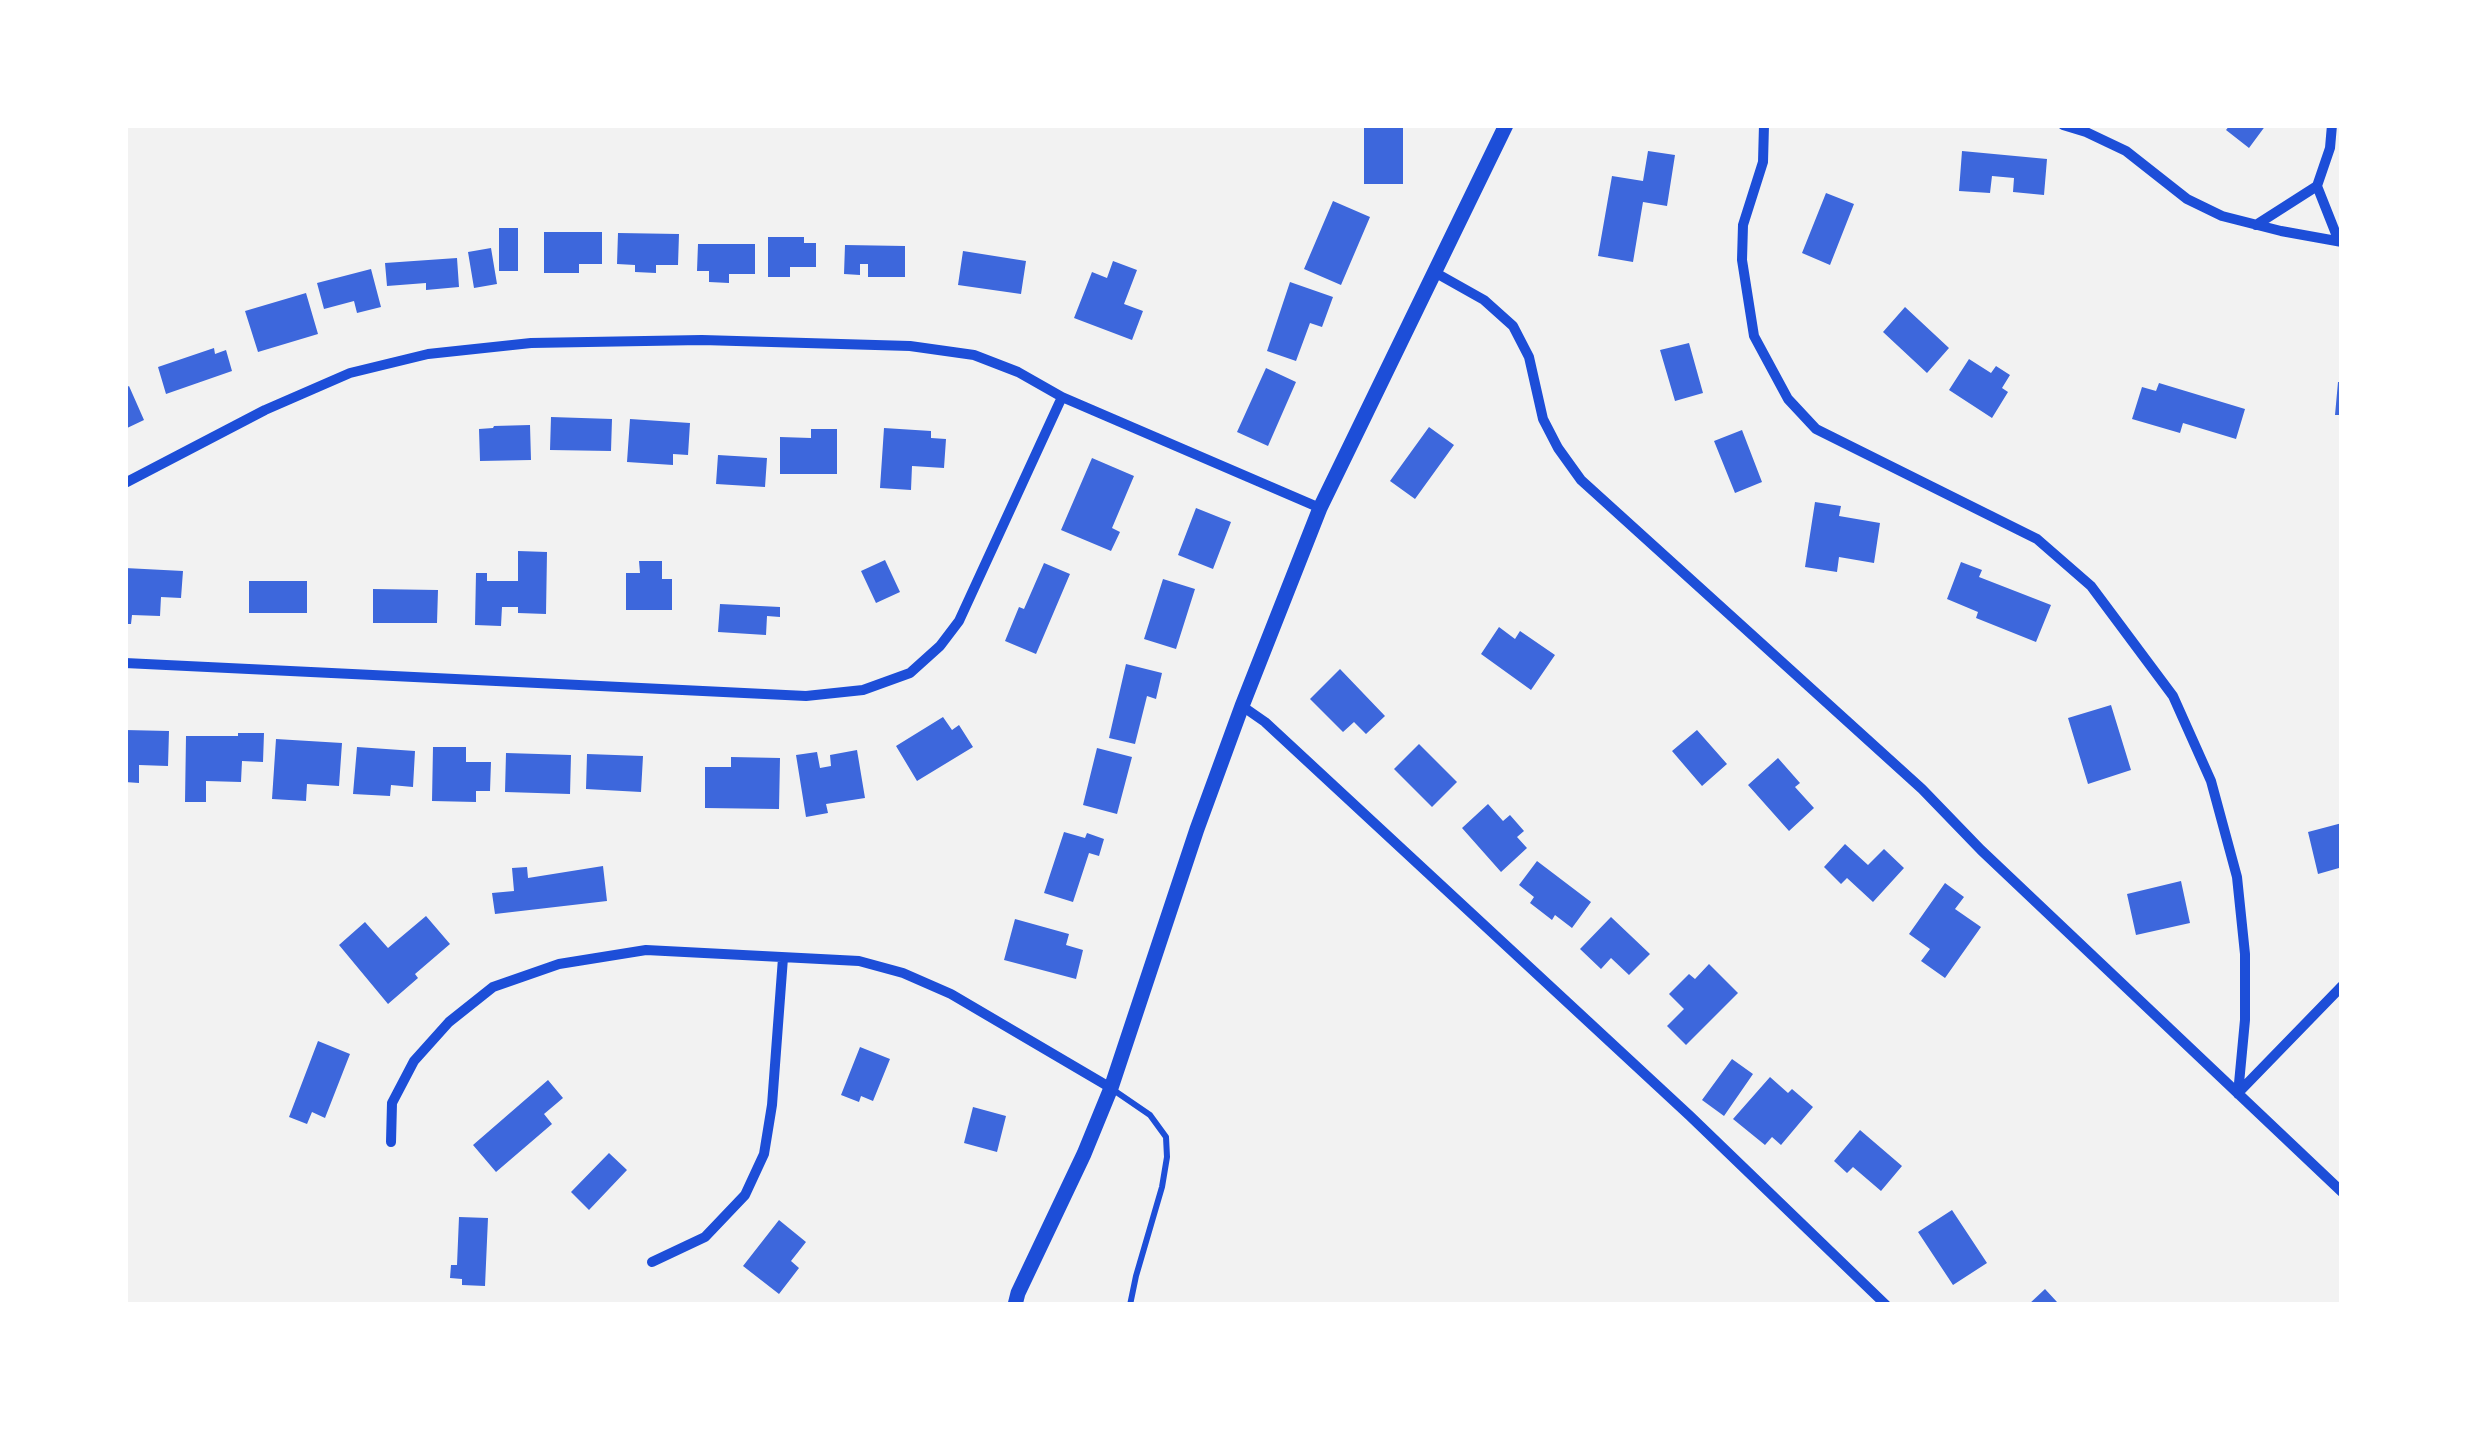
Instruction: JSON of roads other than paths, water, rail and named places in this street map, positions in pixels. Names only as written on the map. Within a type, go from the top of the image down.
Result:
[{"type":"street","points":[[1013,1301],[1084,1154],[1111,1088],[1197,829],[1320,508],[1506,125]]},
{"type":"street","points":[[1764,125],[1763,162],[1743,225],[1742,260],[1754,336],[1788,399],[1816,429],[2037,539],[2091,586],[2173,696],[2211,782],[2237,877],[2246,954],[2238,1094]]},
{"type":"street","points":[[2063,125],[2126,152],[2187,199],[2222,216],[2282,232],[2340,240]]},
{"type":"street","points":[[2256,225],[2317,186],[2330,148],[2332,125]]},
{"type":"street","points":[[2317,186],[2340,240]]},
{"type":"street","points":[[1436,273],[1484,300],[1512,326],[1529,356],[1543,419],[1581,480],[1922,789],[1981,850],[2342,1192]]},
{"type":"street","points":[[125,482],[265,410],[350,373],[428,354],[531,343],[702,340],[910,346],[974,355],[1320,508]]},
{"type":"street","points":[[125,663],[806,696],[863,690],[910,673],[940,646],[958,621],[1062,397]]},
{"type":"street","points":[[1242,706],[1265,722],[1690,1116],[1886,1305]]},
{"type":"street","points":[[392,1142],[392,1103],[414,1061],[449,1022],[493,986],[559,964],[646,950],[859,961],[903,973],[951,994],[1111,1088]]},
{"type":"street","points":[[652,1262],[705,1237],[745,1195],[764,1154],[772,1104],[783,958]]},
{"type":"street","points":[[2238,1094],[2342,986]]},
{"type":"lane","points":[[1111,1088],[1150,1115],[1166,1137],[1162,1187],[1130,1305]]}]
